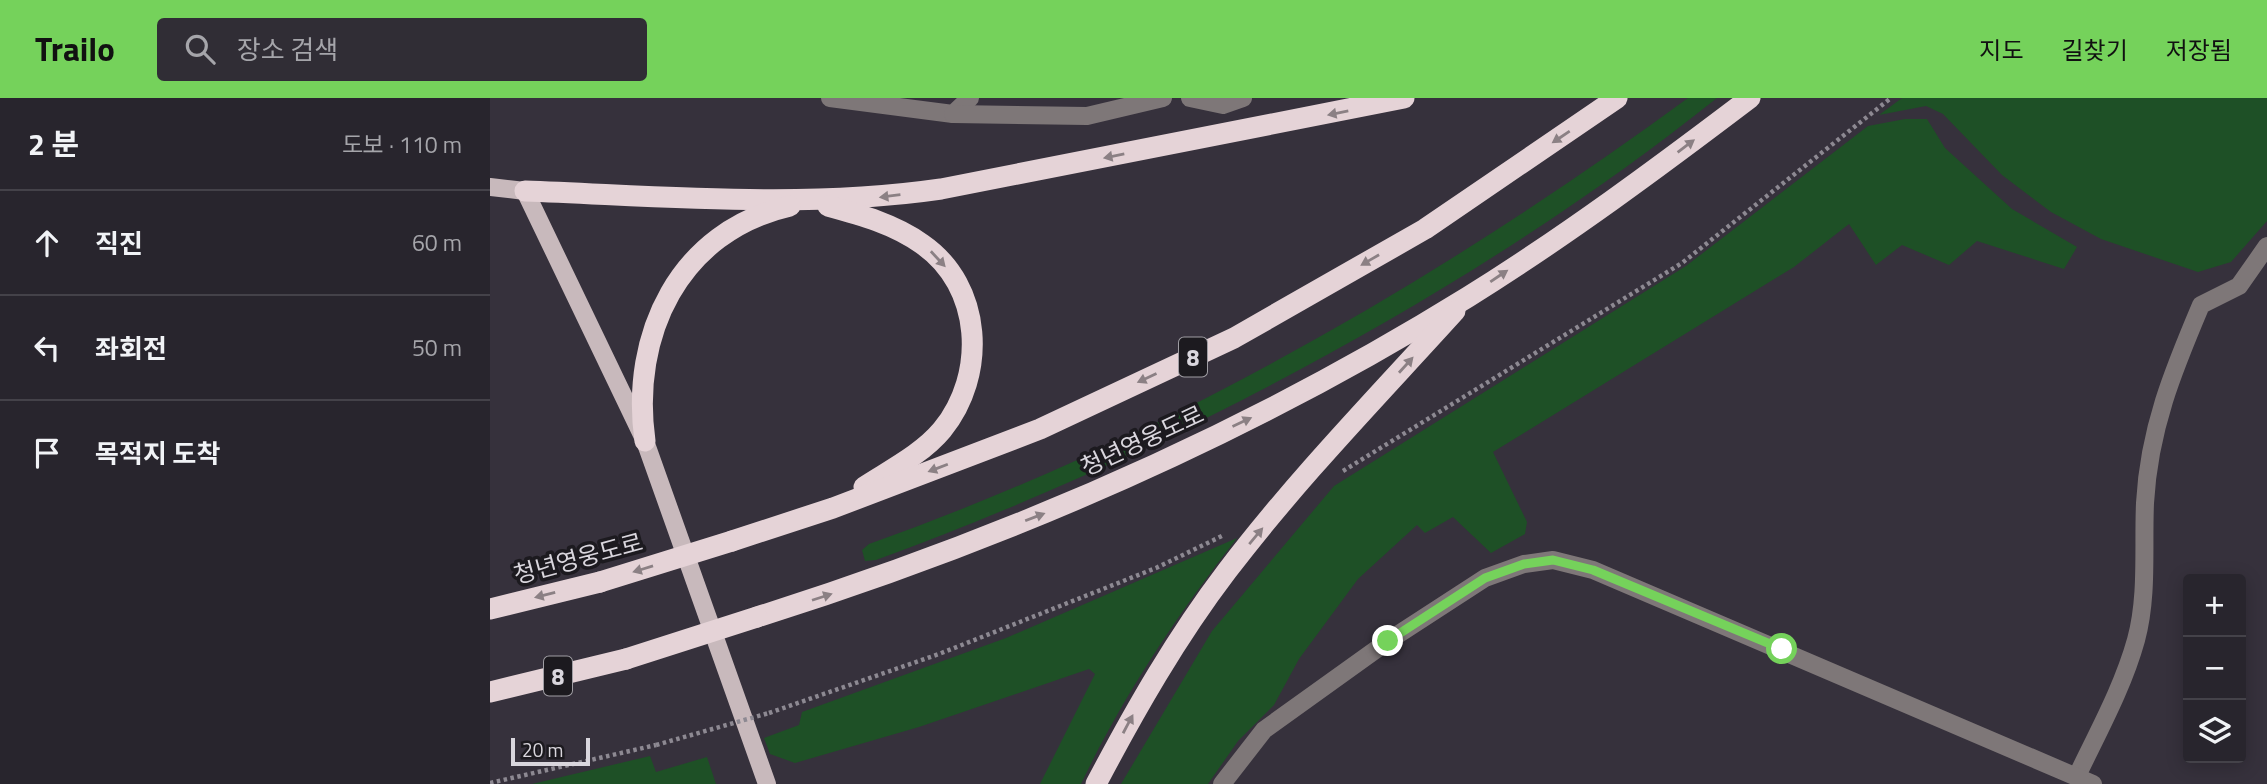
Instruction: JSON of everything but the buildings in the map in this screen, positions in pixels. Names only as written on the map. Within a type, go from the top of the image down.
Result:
[{"type":"highway","points":[[525,191],[811,201],[883,197],[941,189],[1404,98]]},
{"type":"highway","name":"청년영웅도로","points":[[490,609],[600,582],[732,541],[832,508],[1040,429],[1234,338],[1425,229],[1617,98]]},
{"type":"highway","name":"청년영웅도로","points":[[490,692],[626,659],[863,584],[1072,502],[1271,409],[1468,297],[1655,170],[1750,98]]},
{"type":"highway","points":[[645,441],[640,408],[643,365],[659,313],[675,285],[696,260],[739,226],[779,208],[811,201],[863,216],[904,232],[925,246],[951,274],[962,293],[973,334],[973,355],[964,397],[940,432],[925,447],[832,508]]},
{"type":"highway","points":[[1096,784],[1148,686],[1227,571],[1317,463],[1468,297]]},
{"type":"main road","points":[[490,187],[525,191],[645,441],[767,784]]},
{"type":"street","points":[[830,98],[953,114],[1087,116],[1163,98]]},
{"type":"street","points":[[953,114],[970,98]]},
{"type":"street","points":[[1190,98],[1223,105],[1243,98]]},
{"type":"street","points":[[1222,784],[1264,730],[1388,641],[1485,578],[1524,564],[1553,560],[1593,570],[2085,780],[2136,639],[2143,593],[2145,500],[2158,414],[2202,305],[2239,286],[2267,246]]},
{"type":"path","points":[[490,783],[656,745],[769,713]]},
{"type":"green space","points":[[1688,98],[1717,98],[1623,169],[1524,237],[1421,301],[1314,362],[1096,470],[985,518],[876,560],[865,561],[862,550],[869,544],[979,502],[1086,456],[1295,351],[1496,231]]},
{"type":"green space","points":[[1902,98],[2267,98],[2267,221],[2231,262],[2198,272],[2101,239],[2051,212],[2002,175],[1943,114],[1926,106],[1879,115]]},
{"type":"green space","points":[[1905,119],[1927,119],[1945,148],[2012,209],[2077,247],[2064,269],[1977,241],[1949,265],[1902,245],[1876,265],[1849,224],[1794,267],[1493,452],[1527,522],[1525,534],[1491,553],[1453,517],[1425,533],[1417,525],[1358,579],[1299,659],[1274,705],[1238,741],[1208,784],[1121,784],[1212,631],[1334,486],[1686,266],[1868,126]]},
{"type":"green space","points":[[1237,538],[1152,657],[1097,751],[1081,784],[1040,784],[1095,674],[1089,669],[919,727],[795,763],[770,754],[764,738],[799,725],[802,712],[1006,638]]},
{"type":"green space","points":[[650,756],[656,772],[707,757],[716,784],[532,784]]},
{"type":"route","points":[[1388,641],[1485,578],[1524,564],[1553,560],[1593,570],[1782,649]]}]
